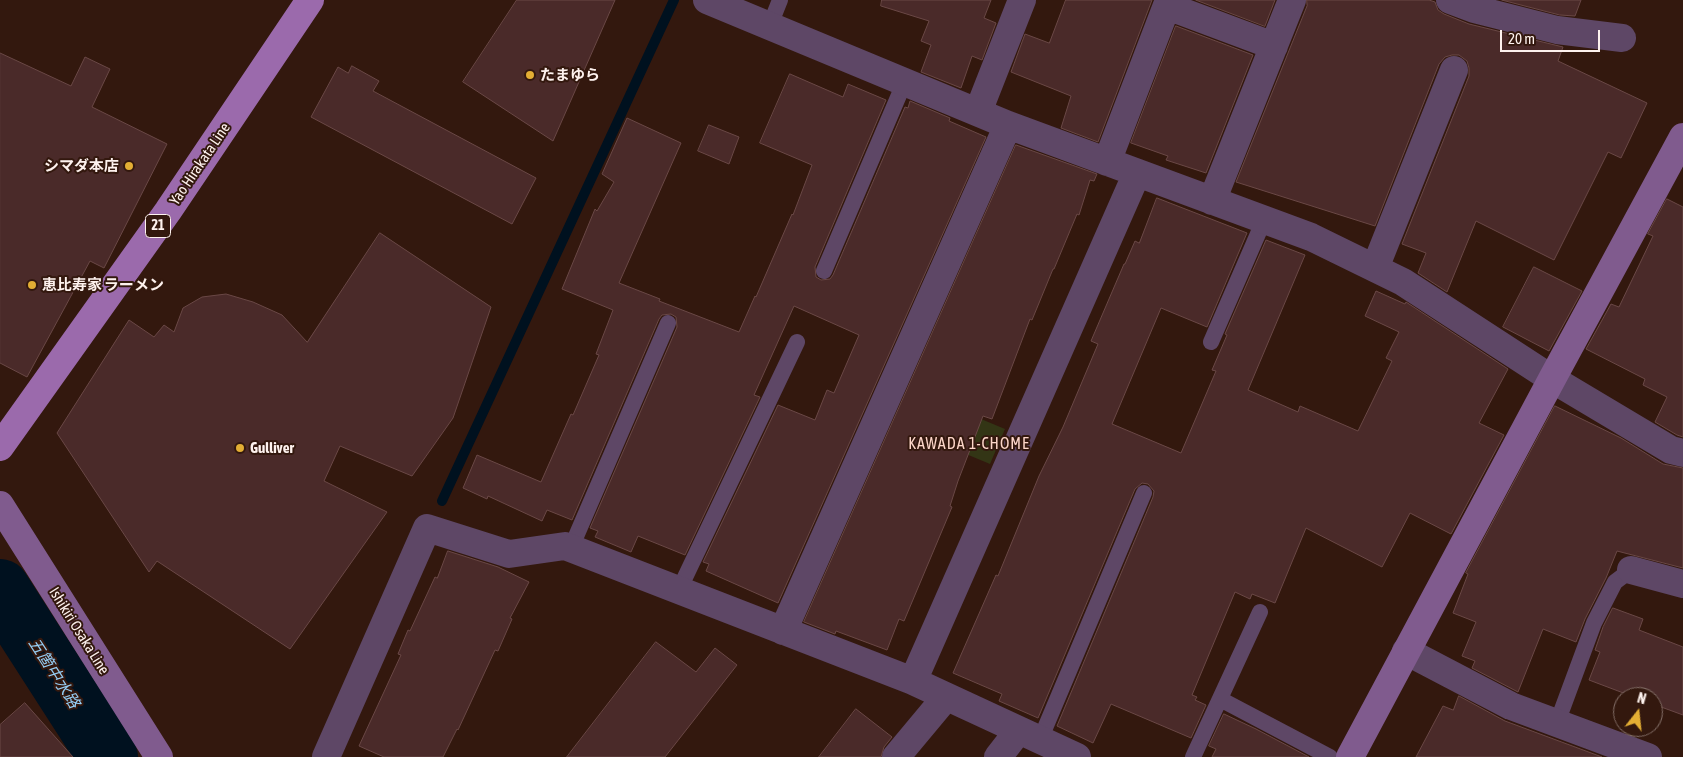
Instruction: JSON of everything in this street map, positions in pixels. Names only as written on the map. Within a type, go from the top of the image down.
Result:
[{"type":"main road","name":"Yao Hirakata Line","points":[[0,447],[168,211],[310,0]]},
{"type":"street","points":[[707,0],[1008,125],[1311,237],[1403,282],[1552,379],[1671,450],[1683,453]]},
{"type":"street","points":[[978,112],[1022,0]]},
{"type":"street","points":[[1212,201],[1292,0]]},
{"type":"street","points":[[1450,0],[1474,9],[1557,30],[1622,38]]},
{"type":"street","points":[[1107,162],[1168,3],[1274,46]]},
{"type":"street","points":[[1375,268],[1454,70]]},
{"type":"street","points":[[783,631],[1008,125]]},
{"type":"street","points":[[1350,757],[1683,137]]},
{"type":"street","points":[[913,681],[1137,173]]},
{"type":"street","name":"Ishikiri Osaka Line","points":[[0,505],[159,757]]},
{"type":"street","points":[[326,757],[427,528],[509,554],[565,546],[571,548],[913,681],[1077,757]]},
{"type":"street","points":[[1631,570],[1683,584]]},
{"type":"street","points":[[1406,651],[1511,706],[1557,723],[1597,748],[1648,757]]},
{"type":"street","points":[[896,757],[946,697]]},
{"type":"street","points":[[998,757],[1030,735]]},
{"type":"lane","points":[[770,25],[780,0]]},
{"type":"lane","points":[[824,271],[905,81]]},
{"type":"lane","points":[[1211,342],[1264,220]]},
{"type":"lane","points":[[571,548],[668,323]]},
{"type":"lane","points":[[679,590],[797,342]]},
{"type":"lane","points":[[1030,735],[1144,493]]},
{"type":"lane","points":[[1557,723],[1594,623],[1615,582],[1631,570]]},
{"type":"lane","points":[[1193,757],[1260,612]]},
{"type":"lane","points":[[1220,699],[1330,757]]},
{"type":"green space","points":[[945,404],[1005,429],[990,464],[930,439]]},
{"type":"building","points":[[517,0],[615,0],[553,141],[463,82]]},
{"type":"building","points":[[882,0],[991,0],[984,18],[996,23],[982,60],[972,56],[961,88],[921,72],[931,45],[921,41],[929,21],[881,6]]},
{"type":"building","points":[[1066,0],[1152,0],[1098,142],[1061,128],[1071,96],[1011,72],[1025,34],[1049,43]]},
{"type":"building","points":[[1196,0],[1275,0],[1265,26]]},
{"type":"building","points":[[1307,0],[1429,0],[1435,2],[1438,10],[1444,14],[1469,24],[1563,47],[1558,61],[1647,103],[1621,158],[1608,152],[1554,260],[1476,221],[1447,292],[1418,273],[1426,253],[1402,244],[1469,76],[1467,61],[1459,55],[1445,57],[1439,64],[1375,226],[1236,182],[1307,6]]},
{"type":"building","points":[[1502,0],[1581,0],[1575,16],[1560,15]]},
{"type":"building","points":[[1176,26],[1253,55],[1206,173],[1166,160],[1168,156],[1131,143]]},
{"type":"building","points":[[0,53],[71,86],[85,57],[110,69],[92,107],[167,144],[104,268],[90,261],[27,377],[0,363]]},
{"type":"building","points":[[352,66],[379,81],[373,91],[536,178],[512,224],[311,117],[338,67],[348,73]]},
{"type":"building","points":[[790,74],[843,97],[848,84],[886,100],[815,267],[816,277],[821,280],[830,279],[833,275],[905,107],[908,108],[910,101],[950,118],[949,121],[986,137],[778,603],[706,571],[709,564],[703,562],[778,405],[815,420],[827,390],[834,393],[859,335],[794,306],[754,395],[760,397],[685,555],[638,536],[631,552],[595,537],[598,531],[590,528],[677,327],[676,317],[671,314],[662,315],[659,319],[572,520],[547,510],[542,521],[488,496],[487,499],[463,488],[477,455],[541,482],[571,414],[573,415],[599,355],[596,354],[613,310],[562,289],[595,209],[597,211],[614,182],[602,174],[627,118],[681,143],[619,283],[660,299],[659,301],[739,332],[793,215],[812,165],[760,143]]},
{"type":"building","points":[[709,125],[739,137],[729,164],[698,151]]},
{"type":"building","points":[[1016,145],[1097,174],[1094,181],[1090,180],[1079,215],[1077,214],[1032,320],[1030,319],[992,419],[983,416],[958,481],[950,506],[952,507],[904,621],[899,619],[887,650],[836,631],[835,634],[804,622]]},
{"type":"building","points":[[1157,198],[1247,233],[1207,327],[1161,308],[1112,424],[1181,453],[1216,371],[1212,370],[1227,335],[1225,334],[1266,240],[1305,255],[1248,390],[1298,412],[1300,406],[1358,431],[1392,361],[1386,358],[1399,332],[1365,316],[1376,291],[1405,304],[1406,302],[1508,369],[1479,423],[1504,435],[1451,534],[1410,513],[1382,567],[1306,528],[1275,603],[1252,594],[1250,599],[1235,592],[1192,695],[1197,697],[1195,700],[1206,705],[1191,738],[1111,704],[1093,743],[1057,726],[1153,497],[1154,491],[1148,484],[1142,483],[1135,489],[1038,718],[999,701],[1002,694],[953,673],[996,575],[998,576],[1039,476],[1063,427],[1098,344],[1091,341],[1124,264],[1135,241],[1139,243]]},
{"type":"building","points":[[1667,199],[1683,207],[1683,437],[1655,422],[1667,397],[1643,385],[1645,379],[1586,349],[1611,304],[1619,307],[1653,236],[1648,234]]},
{"type":"building","points":[[380,233],[491,307],[453,418],[412,476],[340,446],[324,481],[387,512],[290,649],[157,561],[149,572],[57,433],[129,320],[154,337],[164,325],[174,332],[183,308],[202,297],[226,294],[253,302],[282,315],[307,342]]},
{"type":"building","points":[[1534,267],[1582,291],[1549,351],[1503,327]]},
{"type":"building","points":[[1555,406],[1621,438],[1663,464],[1683,468],[1683,568],[1617,551],[1576,642],[1543,629],[1518,692],[1472,668],[1475,661],[1462,656],[1476,622],[1453,613],[1468,574],[1466,573]]},
{"type":"building","points":[[448,551],[498,567],[529,582],[510,618],[512,619],[498,651],[495,650],[458,730],[443,757],[384,757],[359,746],[401,655],[398,654],[408,630],[410,631],[435,577],[437,578]]},
{"type":"building","points":[[1613,608],[1643,619],[1639,630],[1683,647],[1683,715],[1663,708],[1663,687],[1613,687],[1613,689],[1589,680],[1600,652],[1595,650],[1603,627]]},
{"type":"building","points":[[656,642],[696,672],[715,648],[737,665],[665,757],[567,757]]},
{"type":"building","points":[[1459,696],[1505,721],[1602,757],[1416,757],[1443,706],[1453,710]]},
{"type":"building","points":[[25,703],[73,757],[0,757],[0,725]]},
{"type":"building","points":[[856,709],[892,737],[884,747],[881,757],[819,757]]},
{"type":"building","points":[[1224,714],[1309,757],[1212,757],[1216,749],[1209,746]]},
{"type":"waterway","points":[[442,501],[674,0]]},
{"type":"waterway","name":"五箇中水路","points":[[0,589],[108,757]]},
{"type":"place","name":"たまゆら","points":[[530,75]]},
{"type":"place","name":"シマダ本店","points":[[129,166]]},
{"type":"place","name":"恵比寿家 ラーメン","points":[[32,285]]},
{"type":"place","name":"Gulliver","points":[[240,448]]},
{"type":"district","name":"KAWADA 1-CHOME","points":[[969,444]]}]
